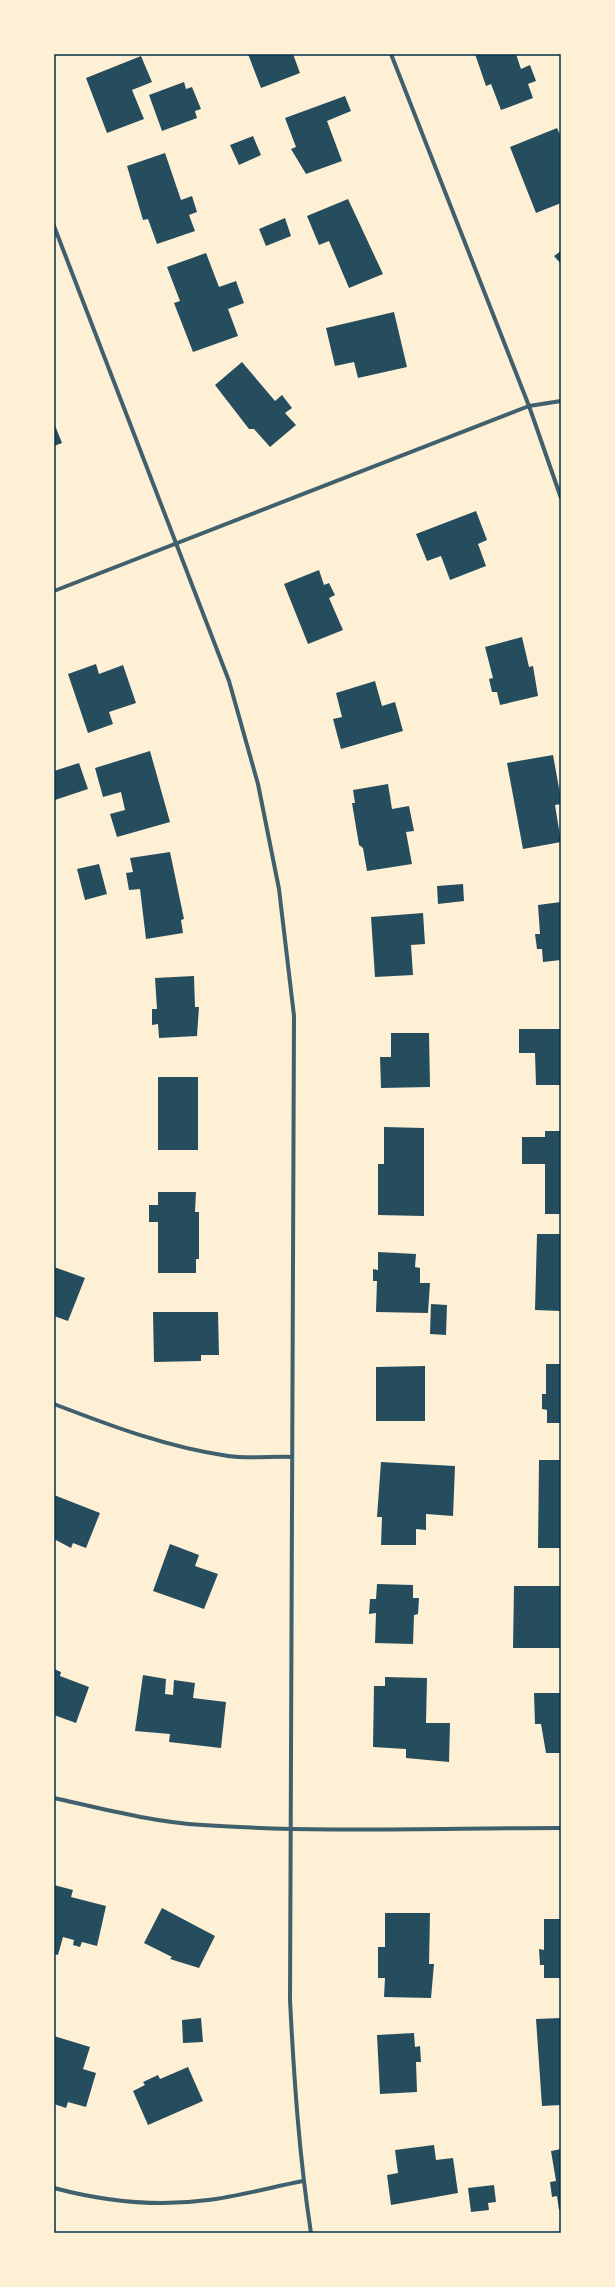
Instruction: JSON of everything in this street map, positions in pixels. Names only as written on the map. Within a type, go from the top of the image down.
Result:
[{"type":"street","points":[[391,54],[529,406],[561,498]]},
{"type":"street","points":[[54,226],[178,543],[229,681],[258,784],[279,889],[294,1016],[292,1828],[290,2000],[295,2108],[303,2181],[311,2233]]},
{"type":"street","points":[[54,591],[529,406],[561,401]]},
{"type":"street","points":[[54,1404],[128,1432],[166,1444],[230,1456],[292,1456]]},
{"type":"street","points":[[54,1798],[126,1814],[202,1825],[292,1828],[561,1828]]},
{"type":"street","points":[[54,2188],[75,2194],[148,2202],[207,2200],[303,2181]]},
{"type":"building","points":[[248,54],[293,54],[300,73],[261,88]]},
{"type":"building","points":[[475,54],[516,54],[521,69],[530,65],[536,81],[528,84],[533,98],[501,110],[491,84],[486,86]]},
{"type":"building","points":[[141,56],[152,82],[132,90],[144,119],[107,133],[86,78]]},
{"type":"building","points":[[184,82],[186,89],[192,87],[201,109],[195,111],[197,118],[162,131],[149,95]]},
{"type":"building","points":[[345,96],[351,111],[327,121],[342,161],[306,174],[291,149],[296,147],[285,118]]},
{"type":"building","points":[[557,128],[561,137],[561,203],[536,213],[510,147]]},
{"type":"building","points":[[253,136],[261,155],[239,165],[230,145]]},
{"type":"building","points":[[165,153],[181,200],[192,196],[197,212],[189,215],[195,231],[157,244],[148,219],[143,220],[127,166]]},
{"type":"building","points":[[348,199],[383,274],[349,288],[329,241],[319,245],[307,216]]},
{"type":"building","points":[[285,218],[291,236],[266,246],[259,229]]},
{"type":"building","points":[[561,251],[561,264],[554,256]]},
{"type":"building","points":[[206,253],[219,287],[236,281],[244,303],[228,309],[238,336],[193,352],[174,303],[180,301],[167,267]]},
{"type":"building","points":[[394,312],[407,367],[358,378],[354,362],[335,366],[326,328]]},
{"type":"building","points":[[242,362],[275,401],[282,395],[292,408],[285,413],[296,425],[270,447],[254,429],[249,429],[215,385]]},
{"type":"building","points":[[54,423],[62,443],[54,446]]},
{"type":"building","points":[[476,511],[487,540],[478,544],[486,566],[450,580],[441,556],[427,561],[416,534]]},
{"type":"building","points":[[319,570],[324,585],[329,583],[335,595],[329,598],[343,630],[308,644],[284,584]]},
{"type":"building","points":[[522,637],[529,667],[533,666],[538,696],[500,705],[497,692],[492,692],[489,679],[493,678],[485,647]]},
{"type":"building","points":[[96,664],[99,674],[123,665],[136,703],[109,712],[113,724],[88,733],[68,674]]},
{"type":"building","points":[[375,681],[382,706],[395,702],[403,731],[341,749],[333,719],[342,717],[336,693]]},
{"type":"building","points":[[150,751],[170,822],[117,837],[110,814],[125,810],[121,792],[103,797],[95,768]]},
{"type":"building","points":[[553,755],[561,799],[561,804],[555,805],[561,842],[523,849],[507,763]]},
{"type":"building","points":[[79,763],[88,789],[55,800],[54,771]]},
{"type":"building","points":[[388,784],[392,809],[409,806],[414,831],[406,832],[412,864],[367,871],[363,848],[359,845],[352,803],[355,803],[353,790]]},
{"type":"building","points":[[170,852],[184,919],[181,920],[183,933],[146,939],[140,889],[129,890],[126,873],[133,872],[130,858]]},
{"type":"building","points":[[99,864],[107,894],[85,900],[77,869]]},
{"type":"building","points":[[463,884],[464,901],[438,904],[437,886]]},
{"type":"building","points":[[561,902],[561,960],[543,962],[542,949],[537,949],[535,934],[540,934],[538,905]]},
{"type":"building","points":[[423,913],[425,944],[411,945],[413,975],[375,977],[371,917]]},
{"type":"building","points":[[194,976],[195,1007],[199,1007],[197,1036],[159,1038],[158,1024],[152,1025],[152,1009],[157,1009],[155,978]]},
{"type":"building","points":[[519,1029],[561,1029],[561,1085],[536,1085],[535,1053],[519,1053]]},
{"type":"building","points":[[391,1033],[429,1033],[430,1087],[381,1088],[380,1057],[391,1057]]},
{"type":"building","points":[[158,1077],[198,1077],[198,1150],[158,1150]]},
{"type":"building","points":[[384,1127],[424,1128],[424,1216],[378,1215],[378,1164],[384,1164]]},
{"type":"building","points":[[545,1131],[561,1131],[561,1214],[545,1214],[545,1164],[522,1164],[522,1137],[545,1137]]},
{"type":"building","points":[[158,1192],[196,1192],[195,1212],[199,1212],[199,1259],[196,1259],[196,1273],[158,1273],[158,1222],[149,1222],[149,1205],[158,1205]]},
{"type":"building","points":[[537,1234],[561,1234],[561,1311],[535,1310]]},
{"type":"building","points":[[378,1252],[416,1254],[415,1267],[420,1268],[420,1283],[430,1283],[428,1313],[376,1312],[377,1281],[373,1281],[373,1269],[378,1270]]},
{"type":"building","points":[[54,1267],[85,1278],[68,1321],[54,1316]]},
{"type":"building","points":[[431,1304],[447,1305],[446,1335],[430,1334]]},
{"type":"building","points":[[153,1312],[218,1312],[219,1355],[201,1355],[201,1361],[154,1362]]},
{"type":"building","points":[[546,1364],[561,1364],[561,1423],[547,1423],[547,1410],[542,1409],[542,1394],[546,1394]]},
{"type":"building","points":[[425,1366],[425,1421],[376,1421],[376,1367]]},
{"type":"building","points":[[539,1460],[561,1460],[561,1548],[538,1548]]},
{"type":"building","points":[[381,1462],[455,1466],[453,1516],[426,1514],[426,1530],[416,1529],[416,1545],[381,1545],[382,1517],[377,1517]]},
{"type":"building","points":[[54,1495],[100,1513],[86,1548],[73,1543],[71,1548],[54,1539]]},
{"type":"building","points":[[170,1544],[199,1555],[195,1566],[218,1574],[204,1609],[153,1591]]},
{"type":"building","points":[[377,1584],[413,1585],[413,1598],[419,1598],[418,1614],[414,1615],[413,1644],[375,1643],[376,1613],[369,1614],[370,1599],[376,1599]]},
{"type":"building","points":[[514,1586],[561,1586],[561,1648],[513,1648]]},
{"type":"building","points":[[54,1669],[61,1672],[60,1676],[89,1687],[76,1723],[54,1715]]},
{"type":"building","points":[[143,1675],[166,1679],[165,1694],[173,1695],[174,1680],[195,1683],[193,1698],[226,1702],[221,1748],[169,1742],[170,1734],[135,1731]]},
{"type":"building","points":[[385,1677],[427,1678],[426,1723],[450,1723],[449,1762],[406,1758],[406,1749],[373,1747],[374,1686],[385,1686]]},
{"type":"building","points":[[534,1693],[561,1693],[561,1753],[546,1753],[541,1724],[535,1724]]},
{"type":"building","points":[[54,1885],[73,1890],[71,1897],[106,1906],[97,1946],[82,1942],[80,1947],[73,1945],[74,1940],[63,1937],[58,1955],[54,1954]]},
{"type":"building","points":[[162,1908],[215,1936],[199,1968],[170,1959],[172,1957],[144,1943]]},
{"type":"building","points":[[385,1913],[430,1913],[429,1964],[434,1964],[431,1998],[384,1997],[385,1978],[378,1978],[378,1947],[385,1947]]},
{"type":"building","points":[[544,1919],[561,1919],[561,1978],[544,1978],[544,1965],[540,1965],[539,1949],[544,1950]]},
{"type":"building","points":[[201,2018],[203,2042],[183,2043],[182,2020]]},
{"type":"building","points":[[561,2018],[561,2105],[542,2106],[536,2019]]},
{"type":"building","points":[[414,2033],[415,2047],[420,2046],[421,2062],[416,2062],[417,2092],[380,2094],[377,2035]]},
{"type":"building","points":[[54,2036],[90,2047],[83,2069],[96,2073],[86,2107],[68,2102],[66,2108],[54,2104]]},
{"type":"building","points":[[188,2067],[203,2101],[148,2125],[133,2091],[145,2085],[143,2082],[158,2075],[160,2079]]},
{"type":"building","points":[[434,2145],[436,2160],[453,2158],[458,2193],[391,2205],[387,2175],[398,2173],[395,2150]]},
{"type":"building","points":[[561,2149],[561,2210],[559,2210],[557,2196],[552,2197],[550,2182],[556,2181],[551,2151]]},
{"type":"building","points":[[494,2185],[496,2202],[488,2203],[489,2210],[471,2212],[468,2188]]}]
